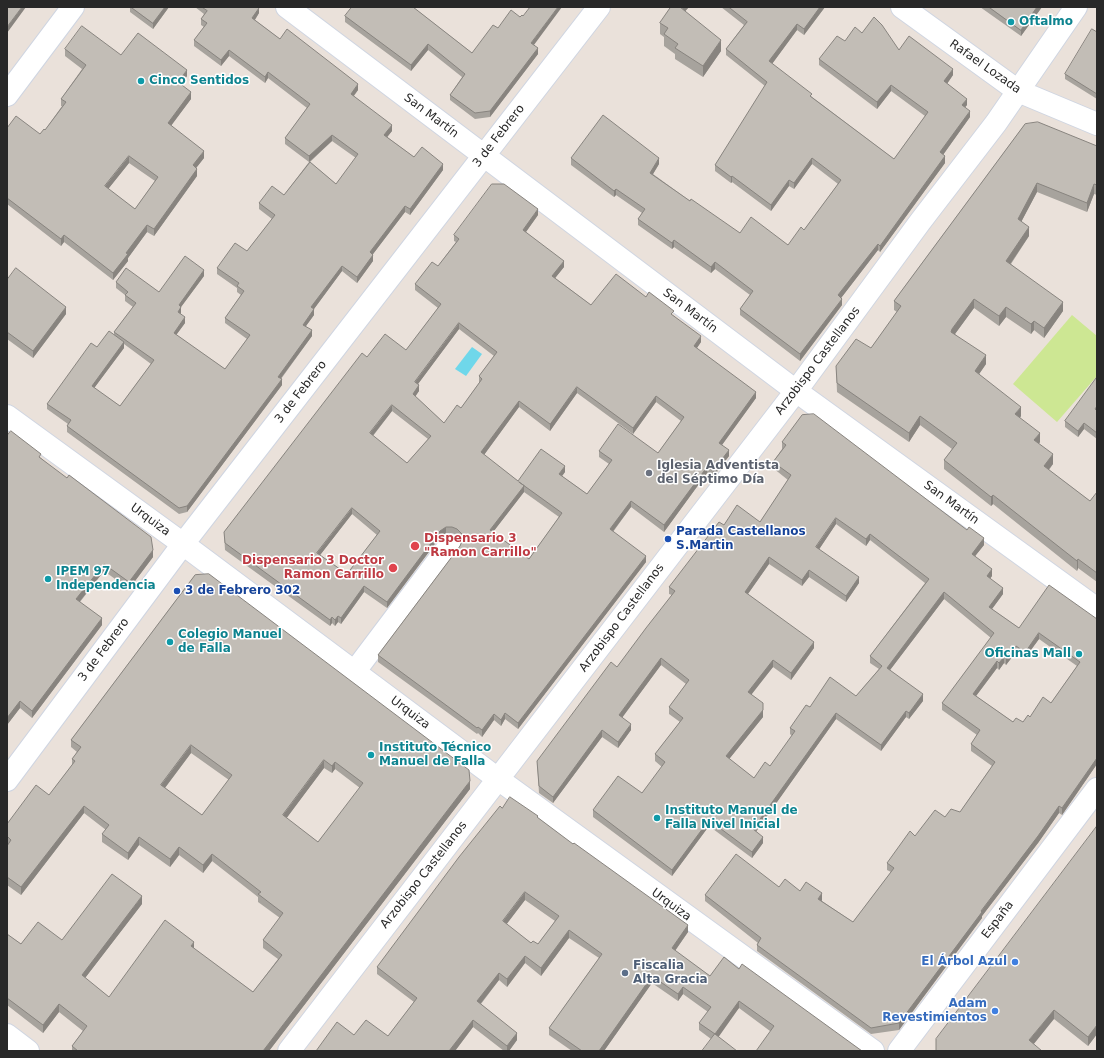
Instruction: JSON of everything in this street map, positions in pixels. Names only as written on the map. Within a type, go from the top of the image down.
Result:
[{"type":"street","points":[[7,95],[73,7]]},
{"type":"street","name":"San Martín","points":[[287,7],[796,391],[1097,609]]},
{"type":"street","name":"3 de Febrero","points":[[7,780],[183,544],[599,7]]},
{"type":"street","name":"Rafael Lozada","points":[[902,7],[1018,92],[1097,124]]},
{"type":"street","name":"Arzobispo Castellanos","points":[[289,1051],[796,391],[1018,92],[1076,7]]},
{"type":"street","name":"Urquiza","points":[[7,416],[355,671],[498,779],[873,1051]]},
{"type":"street","points":[[355,671],[450,545]]},
{"type":"street","name":"España","points":[[899,1051],[1097,789]]},
{"type":"street","points":[[7,1035],[28,1051]]},
{"type":"green space","points":[[1072,315],[1097,336],[1097,376],[1057,422],[1013,384]]},
{"type":"water","points":[[472,347],[482,354],[466,376],[455,369]]},
{"type":"building","points":[[7,7],[22,7],[7,27]]},
{"type":"building","points":[[131,7],[165,7],[153,23]]},
{"type":"building","points":[[202,7],[258,7],[259,8],[252,18],[280,39],[287,29],[358,84],[351,94],[392,125],[384,135],[414,157],[422,147],[443,164],[410,209],[405,206],[370,252],[373,255],[357,277],[342,266],[311,307],[314,309],[303,325],[312,330],[278,377],[282,379],[187,506],[179,508],[67,426],[71,420],[47,404],[91,343],[97,347],[109,331],[124,342],[92,386],[120,406],[154,360],[114,332],[136,303],[125,295],[128,292],[116,282],[126,268],[159,292],[185,256],[204,270],[179,305],[181,307],[178,312],[185,317],[174,333],[225,369],[250,335],[225,318],[244,291],[237,286],[239,283],[217,268],[235,243],[247,251],[275,215],[259,203],[272,186],[284,195],[310,162],[336,184],[358,154],[332,135],[309,156],[285,138],[310,104],[268,72],[265,77],[229,50],[221,60],[194,40],[207,23],[201,19],[207,11]]},
{"type":"building","points":[[352,7],[413,7],[472,53],[493,25],[498,28],[511,10],[520,17],[522,15],[523,16],[530,7],[558,7],[531,43],[538,48],[490,111],[475,113],[450,95],[465,74],[428,44],[411,65],[345,16]]},
{"type":"building","points":[[671,7],[680,7],[721,40],[703,66],[675,48],[678,44],[664,34],[668,28],[660,23]]},
{"type":"building","points":[[729,7],[820,7],[804,29],[797,24],[769,61],[812,94],[810,96],[894,159],[928,112],[891,85],[877,102],[819,59],[837,36],[845,41],[855,27],[862,33],[874,17],[882,25],[899,50],[909,36],[953,69],[944,81],[967,99],[962,105],[970,111],[940,152],[945,156],[880,246],[878,244],[838,295],[842,299],[800,354],[740,309],[753,291],[715,262],[711,267],[674,240],[672,243],[638,219],[645,209],[616,189],[614,191],[571,158],[603,115],[659,158],[650,173],[740,233],[751,217],[788,245],[801,227],[804,230],[841,180],[812,158],[794,183],[789,180],[771,205],[715,165],[767,82],[726,49],[747,22]]},
{"type":"building","points":[[989,7],[1037,7],[1021,30]]},
{"type":"building","points":[[82,26],[121,55],[138,33],[187,70],[178,82],[191,92],[168,123],[204,151],[193,165],[197,169],[154,229],[147,225],[126,253],[128,254],[113,273],[64,235],[61,239],[7,198],[7,128],[16,116],[40,134],[44,129],[45,130],[66,102],[61,99],[86,65],[65,49]],"holes":[[[129,156],[158,177],[135,209],[105,186]]]},
{"type":"building","points":[[1092,29],[1097,32],[1097,94],[1065,74]]},
{"type":"building","points":[[1038,122],[1097,146],[1097,185],[1094,184],[1087,203],[1037,183],[1018,219],[1029,227],[1006,261],[1063,302],[1044,328],[1034,321],[1031,324],[1006,307],[999,316],[974,299],[951,332],[986,355],[975,371],[1021,407],[1015,414],[1040,433],[1034,440],[1053,454],[1044,466],[1090,501],[1097,492],[1097,573],[1078,559],[1077,561],[993,495],[991,497],[944,460],[957,443],[920,416],[909,433],[837,383],[836,366],[856,339],[871,348],[901,306],[894,301],[1025,124]]},
{"type":"building","points":[[492,184],[504,184],[538,209],[523,230],[564,261],[552,276],[591,305],[616,274],[646,297],[649,292],[674,311],[671,314],[701,336],[694,346],[756,392],[719,443],[729,450],[713,471],[707,467],[664,525],[631,501],[610,529],[646,556],[518,723],[505,713],[501,720],[494,714],[482,730],[478,727],[477,728],[378,655],[460,546],[462,534],[457,529],[446,527],[440,531],[387,602],[364,586],[341,618],[338,616],[335,620],[332,617],[330,620],[225,543],[224,532],[362,353],[367,357],[385,334],[406,350],[441,304],[415,284],[432,262],[438,266],[459,239],[454,235]],"holes":[[[459,323],[497,352],[479,376],[482,379],[461,408],[457,405],[444,423],[413,394],[419,385],[415,382]],[[577,387],[633,428],[656,396],[684,417],[658,453],[618,424],[599,451],[612,460],[587,494],[559,474],[565,466],[541,449],[518,481],[481,452],[519,401],[550,424]],[[392,405],[431,436],[407,463],[370,433]],[[519,482],[562,513],[529,559],[490,530],[524,486]],[[352,508],[380,531],[347,574],[317,553]]]},
{"type":"building","points":[[16,268],[66,307],[33,351],[7,332],[7,280]]},
{"type":"building","points":[[1097,377],[1097,406],[1095,409],[1097,411],[1097,433],[1084,423],[1078,431],[1065,421]]},
{"type":"building","points":[[814,414],[967,530],[969,527],[984,538],[972,554],[992,569],[987,576],[1003,588],[989,607],[1019,628],[1049,585],[1097,619],[1097,758],[1062,808],[1059,806],[899,1023],[871,1028],[757,945],[761,938],[705,895],[736,854],[779,887],[785,879],[800,891],[806,882],[822,893],[818,899],[853,922],[894,868],[887,863],[910,831],[915,836],[935,810],[945,817],[951,809],[960,812],[995,762],[971,744],[980,730],[942,703],[994,633],[944,592],[887,668],[923,694],[909,713],[906,711],[881,745],[836,713],[753,829],[763,837],[752,852],[709,820],[672,870],[593,810],[618,776],[642,793],[665,762],[655,754],[683,718],[669,707],[689,680],[661,658],[619,715],[631,724],[618,742],[602,730],[553,797],[539,786],[537,761],[611,662],[617,667],[675,591],[669,587],[719,522],[724,525],[737,505],[760,522],[791,475],[773,462],[786,445],[782,442],[802,415]],"holes":[[[836,518],[866,539],[870,534],[929,579],[870,656],[882,666],[856,696],[830,677],[810,707],[806,705],[790,728],[795,731],[770,766],[765,762],[754,778],[726,756],[763,710],[763,703],[748,692],[773,660],[791,673],[814,642],[745,592],[769,557],[802,580],[809,570],[846,596],[859,577],[816,547]],[[1039,633],[1080,662],[1051,703],[1043,697],[1030,717],[1028,715],[1023,722],[1016,718],[1013,722],[973,694],[997,661],[999,663],[1004,657],[1006,658],[1016,646],[1025,652]]]},
{"type":"building","points":[[11,431],[41,454],[39,457],[67,478],[69,475],[151,537],[153,550],[129,582],[104,564],[76,599],[102,618],[32,711],[20,701],[7,718],[7,436]]},
{"type":"building","points":[[209,574],[469,770],[470,781],[263,1051],[78,1051],[72,1046],[87,1026],[59,1004],[43,1025],[7,998],[7,934],[21,944],[38,922],[62,940],[112,874],[142,896],[82,975],[109,997],[165,920],[194,942],[191,946],[253,992],[282,955],[263,940],[283,913],[258,894],[261,892],[212,854],[203,865],[179,847],[170,859],[139,837],[128,853],[102,834],[109,825],[84,806],[21,887],[7,877],[7,846],[11,840],[7,836],[7,824],[36,785],[49,795],[75,761],[72,759],[81,747],[71,740],[195,575]],"holes":[[[191,745],[232,775],[202,815],[161,785]],[[324,760],[332,766],[335,762],[363,783],[318,842],[283,815]]]},
{"type":"building","points":[[510,797],[538,816],[537,817],[573,844],[574,843],[688,925],[672,948],[710,976],[724,957],[739,969],[742,964],[862,1051],[756,1051],[774,1026],[739,1001],[715,1034],[699,1023],[711,1007],[683,987],[678,994],[652,976],[599,1051],[582,1051],[549,1028],[602,954],[569,930],[541,968],[525,956],[507,979],[499,973],[477,1001],[517,1033],[507,1046],[473,1020],[449,1051],[316,1051],[337,1022],[354,1035],[366,1020],[388,1036],[417,998],[377,967],[459,857],[500,806],[502,808]],"holes":[[[525,892],[559,916],[538,944],[533,941],[531,943],[503,921]]]},
{"type":"building","points":[[1097,826],[1097,1025],[1088,1037],[1054,1010],[1029,1040],[1042,1051],[936,1051],[936,1039]]},
{"type":"building","points":[[715,1034],[737,1051],[702,1051]]},
{"type":"place","name":"Oftalmo","points":[[1011,22]]},
{"type":"place","name":"Cinco Sentidos","points":[[141,81]]},
{"type":"place","name":"Iglesia Adventista del Séptimo Día","points":[[649,473]]},
{"type":"place","name":"Parada Castellanos S.Martin","points":[[668,539]]},
{"type":"place","name":"Dispensario 3 \"Ramon Carrillo\"","points":[[415,546]]},
{"type":"place","name":"Dispensario 3 Doctor Ramon Carrillo","points":[[393,568]]},
{"type":"place","name":"IPEM 97 Independencia","points":[[48,579]]},
{"type":"place","name":"3 de Febrero 302","points":[[177,591]]},
{"type":"place","name":"Colegio Manuel de Falla","points":[[170,642]]},
{"type":"place","name":"Oficinas Mall","points":[[1079,654]]},
{"type":"place","name":"Instituto Técnico Manuel de Falla","points":[[371,755]]},
{"type":"place","name":"Instituto Manuel de Falla Nivel Inicial","points":[[657,818]]},
{"type":"place","name":"El Árbol Azul","points":[[1015,962]]},
{"type":"place","name":"Fiscalia Alta Gracia","points":[[625,973]]},
{"type":"place","name":"Adam Revestimientos","points":[[995,1011]]}]
